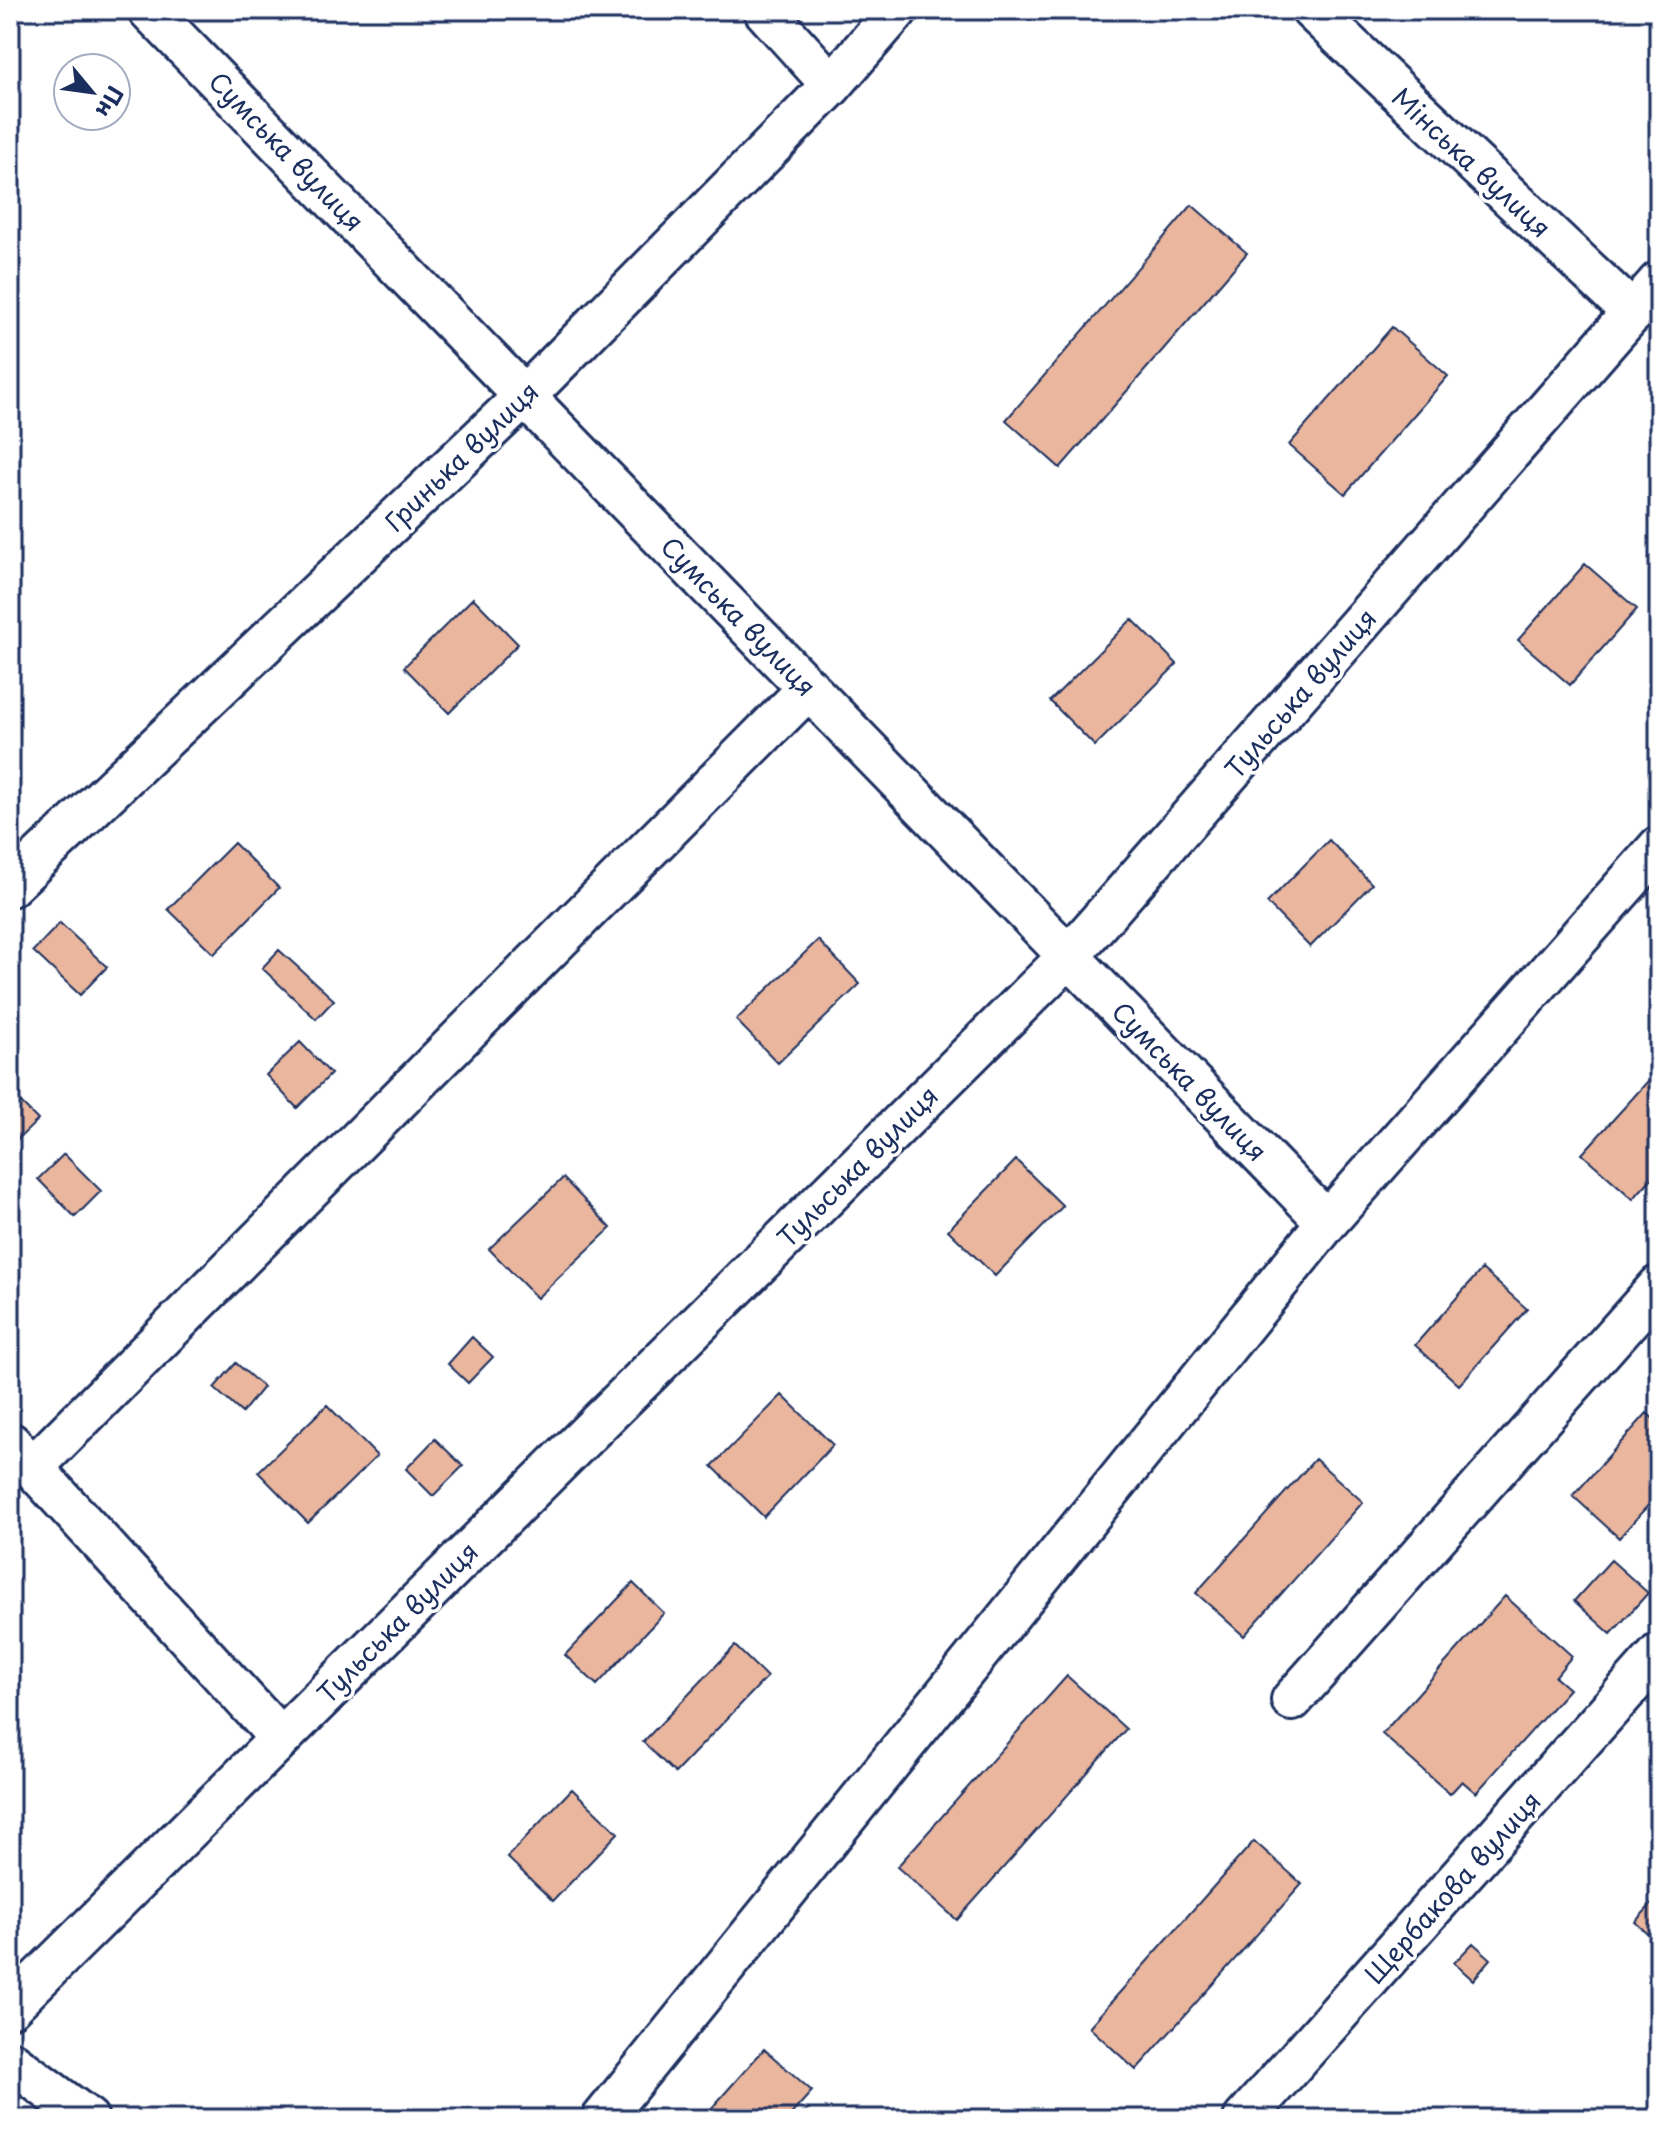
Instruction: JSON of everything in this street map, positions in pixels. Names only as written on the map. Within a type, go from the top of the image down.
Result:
[{"type":"street","name":"Сумська вулиця","points":[[149,10],[1327,1222]]},
{"type":"street","points":[[764,10],[832,85]]},
{"type":"street","name":"Гринька вулиця","points":[[10,886],[525,396],[832,85],[897,10]]},
{"type":"street","name":"Мінська вулиця","points":[[1312,10],[1633,313]]},
{"type":"street","name":"Тульська вулиця","points":[[10,2007],[1069,956],[1659,282]]},
{"type":"street","points":[[280,1738],[21,1456],[809,688]]},
{"type":"street","points":[[602,2119],[1327,1222],[1659,847]]},
{"type":"street","points":[[1292,1700],[1659,1286]]},
{"type":"street","name":"Щербакова вулиця","points":[[1244,2119],[1659,1654]]},
{"type":"street","points":[[10,2061],[88,2119]]},
{"type":"building","points":[[1192,205],[1247,253],[1060,468],[1006,420]]},
{"type":"building","points":[[1392,327],[1448,376],[1345,494],[1289,445]]},
{"type":"building","points":[[1585,564],[1637,609],[1570,685],[1518,640]]},
{"type":"building","points":[[473,598],[518,644],[449,713],[404,667]]},
{"type":"building","points":[[1132,619],[1177,664],[1095,746],[1050,701]]},
{"type":"building","points":[[1329,840],[1372,884],[1310,947],[1267,903]]},
{"type":"building","points":[[234,843],[279,888],[214,954],[168,909]]},
{"type":"building","points":[[60,923],[107,967],[80,995],[33,951]]},
{"type":"building","points":[[818,940],[860,984],[778,1063],[736,1020]]},
{"type":"building","points":[[279,950],[334,1000],[316,1019],[262,968]]},
{"type":"building","points":[[300,1042],[331,1074],[297,1108],[266,1075]]},
{"type":"building","points":[[1649,1080],[1659,1089],[1659,1170],[1633,1199],[1582,1154]]},
{"type":"building","points":[[10,1092],[38,1120],[10,1147]]},
{"type":"building","points":[[64,1154],[101,1191],[75,1217],[38,1179]]},
{"type":"building","points":[[1016,1160],[1063,1206],[995,1276],[948,1230]]},
{"type":"building","points":[[563,1178],[611,1228],[537,1298],[489,1249]]},
{"type":"building","points":[[1482,1269],[1527,1309],[1459,1385],[1415,1345]]},
{"type":"building","points":[[472,1337],[493,1357],[468,1383],[448,1364]]},
{"type":"building","points":[[236,1363],[263,1387],[242,1413],[214,1388]]},
{"type":"building","points":[[782,1395],[833,1445],[764,1517],[712,1466]]},
{"type":"building","points":[[327,1405],[377,1456],[308,1523],[258,1472]]},
{"type":"building","points":[[1647,1413],[1659,1424],[1659,1493],[1619,1538],[1573,1496]]},
{"type":"building","points":[[435,1439],[463,1466],[433,1496],[406,1469]]},
{"type":"building","points":[[1315,1459],[1363,1502],[1244,1636],[1196,1593]]},
{"type":"building","points":[[1611,1560],[1648,1593],[1611,1634],[1574,1601]]},
{"type":"building","points":[[633,1583],[664,1613],[597,1685],[565,1655]]},
{"type":"building","points":[[1505,1596],[1572,1656],[1555,1677],[1569,1689],[1476,1793],[1462,1781],[1450,1794],[1382,1734]]},
{"type":"building","points":[[735,1646],[767,1677],[675,1773],[643,1742]]},
{"type":"building","points":[[1067,1676],[1126,1729],[957,1920],[897,1867]]},
{"type":"building","points":[[572,1789],[618,1833],[553,1901],[507,1857]]},
{"type":"building","points":[[1254,1841],[1302,1884],[1136,2070],[1089,2027]]},
{"type":"building","points":[[1659,1896],[1659,1944],[1635,1922]]},
{"type":"building","points":[[1473,1943],[1491,1959],[1473,1980],[1454,1963]]},
{"type":"building","points":[[764,2049],[812,2091],[787,2119],[702,2119]]}]
